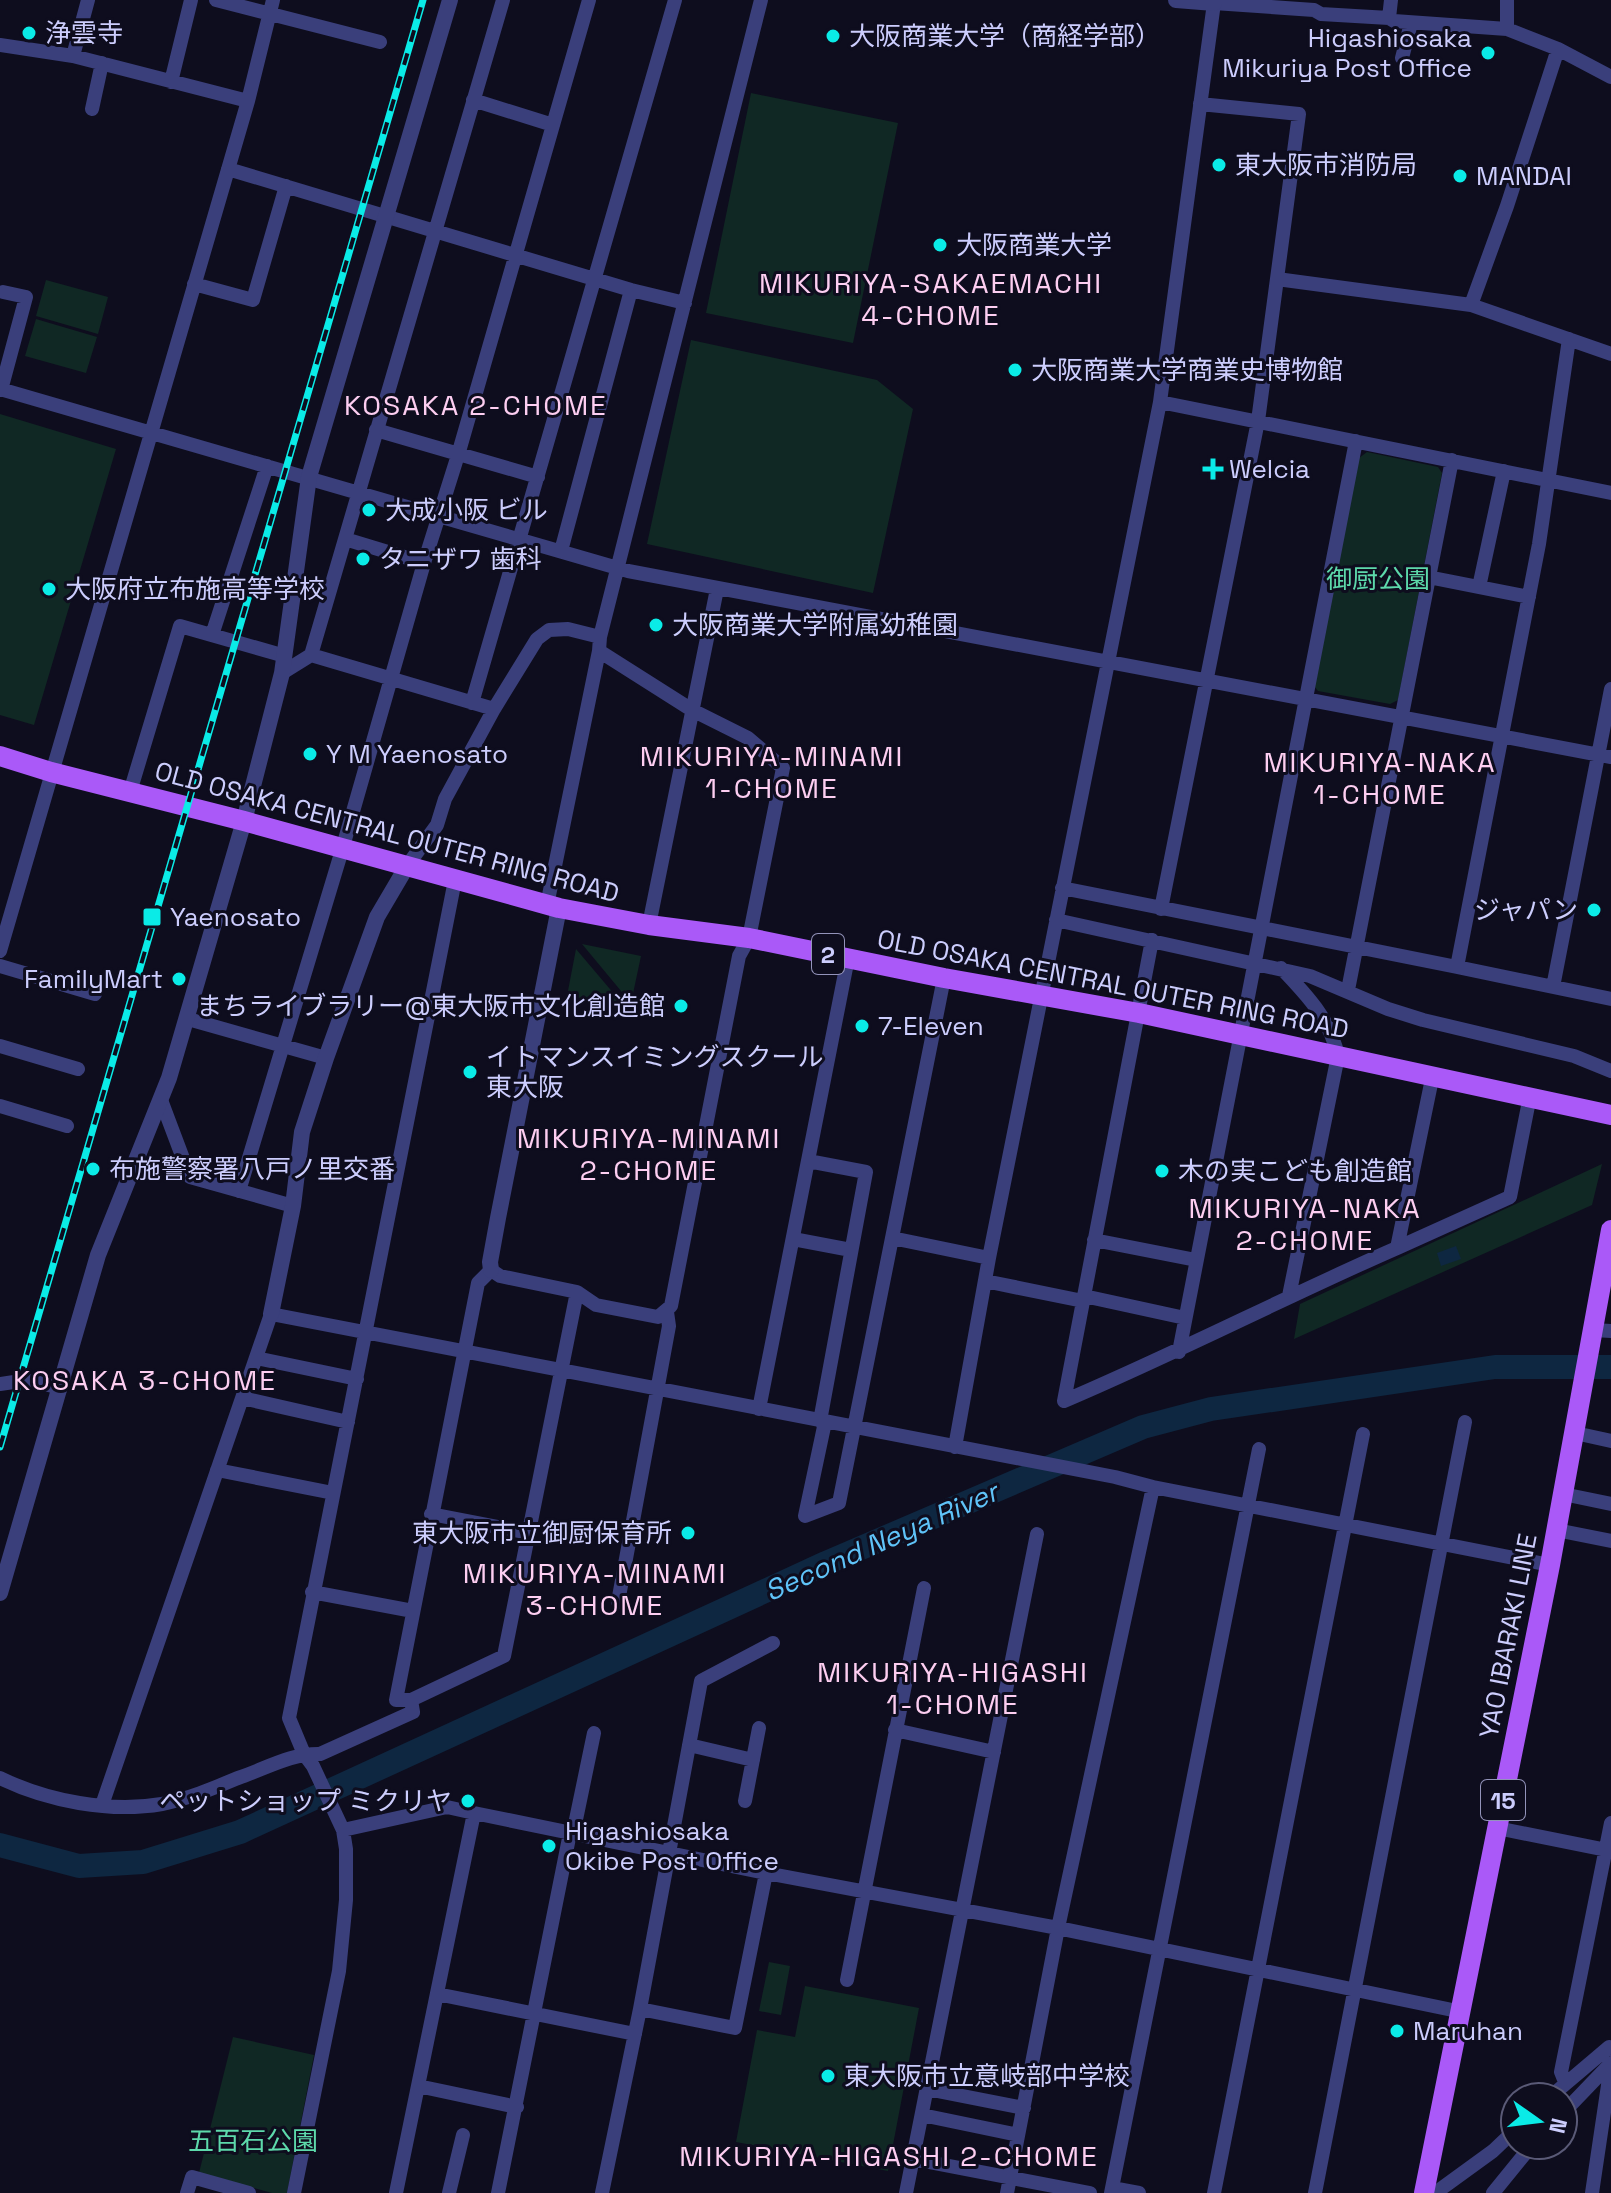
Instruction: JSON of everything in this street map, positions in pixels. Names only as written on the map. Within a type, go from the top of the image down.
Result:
[{"type":"main road","name":"OLD OSAKA CENTRAL OUTER RING ROAD","points":[[0,756],[553,907],[649,925],[749,938],[944,978],[1139,1013],[1433,1074],[1611,1115]]},
{"type":"main road","name":"YAO IBARAKI LINE","points":[[1424,2192],[1580,1406],[1603,1331],[1611,1230]]},
{"type":"street","points":[[73,56],[88,0]]},
{"type":"street","points":[[171,82],[191,0]]},
{"type":"street","points":[[216,0],[272,6],[380,42]]},
{"type":"street","points":[[0,1593],[98,1255],[161,1100],[188,1019],[244,821],[283,665],[309,477],[450,0]]},
{"type":"street","points":[[311,655],[503,0]]},
{"type":"street","points":[[239,1191],[342,850],[589,0]]},
{"type":"street","points":[[472,703],[675,0]]},
{"type":"street","points":[[102,1805],[271,1314],[293,1206],[302,1132],[377,917],[407,866],[437,825],[445,799],[494,709],[537,639],[549,630],[568,629],[599,644],[692,710],[748,738],[783,768],[749,938],[739,956],[671,1306],[658,1317],[596,1305],[577,1292],[500,1276],[491,1270],[490,1262],[599,644],[761,0]]},
{"type":"street","points":[[1176,0],[1315,5],[1321,14],[1507,29],[1558,49],[1611,77]]},
{"type":"street","points":[[1389,18],[1391,0]]},
{"type":"street","points":[[1507,0],[1507,29]]},
{"type":"street","points":[[955,1447],[989,1258],[1160,402],[1214,1]]},
{"type":"street","points":[[0,951],[248,101],[272,6]]},
{"type":"street","points":[[1402,58],[1411,23]]},
{"type":"street","points":[[0,45],[73,56],[248,101]]},
{"type":"street","points":[[1471,305],[1558,49]]},
{"type":"street","points":[[92,109],[102,63]]},
{"type":"street","points":[[473,100],[553,125]]},
{"type":"street","points":[[1161,909],[1258,421],[1299,114],[1200,104]]},
{"type":"street","points":[[228,169],[631,290],[685,303]]},
{"type":"street","points":[[194,284],[253,300],[286,186]]},
{"type":"street","points":[[1277,279],[1471,305],[1611,354]]},
{"type":"street","points":[[561,551],[631,290]]},
{"type":"street","points":[[3,292],[26,297],[8,334],[0,390],[616,568],[1604,755]]},
{"type":"street","points":[[1457,967],[1550,482],[1569,339]]},
{"type":"street","points":[[1160,402],[1611,493]]},
{"type":"street","points":[[376,430],[538,477]]},
{"type":"street","points":[[1179,1352],[1238,1035],[1356,441]]},
{"type":"street","points":[[1348,990],[1452,460]]},
{"type":"street","points":[[212,635],[267,466]]},
{"type":"street","points":[[1479,587],[1504,471]]},
{"type":"street","points":[[345,539],[424,563]]},
{"type":"street","points":[[1428,577],[1529,597]]},
{"type":"street","points":[[649,925],[717,589]]},
{"type":"street","points":[[130,792],[180,626],[212,635],[283,665],[311,655],[494,709]]},
{"type":"street","points":[[1553,987],[1604,755],[1611,689]]},
{"type":"street","points":[[294,2193],[339,1971],[346,1900],[343,1830],[289,1718],[455,880]]},
{"type":"street","points":[[1062,888],[1611,999]]},
{"type":"street","points":[[1056,920],[1281,968],[1423,1020],[1574,1056],[1611,1071]]},
{"type":"street","points":[[1152,940],[1064,1401],[1179,1352],[1289,1296],[1510,1197],[1530,1096]]},
{"type":"street","points":[[759,1409],[848,958]]},
{"type":"street","points":[[0,966],[95,994]]},
{"type":"street","points":[[1281,968],[1321,1015],[1335,1041],[1338,1056],[1289,1296]]},
{"type":"street","points":[[808,1161],[866,1172],[805,1516],[839,1503],[944,978]]},
{"type":"street","points":[[188,1019],[326,1058]]},
{"type":"street","points":[[0,1046],[78,1069]]},
{"type":"street","points":[[1397,1248],[1433,1074]]},
{"type":"street","points":[[161,1100],[190,1177],[293,1206]]},
{"type":"street","points":[[0,1106],[67,1126]]},
{"type":"street","points":[[892,1238],[989,1258]]},
{"type":"street","points":[[793,1239],[851,1250]]},
{"type":"street","points":[[1094,1240],[1196,1260]]},
{"type":"street","points":[[491,1270],[478,1283],[396,1700],[411,1700],[504,1656],[577,1292]]},
{"type":"street","points":[[985,1281],[1185,1318]]},
{"type":"street","points":[[618,1602],[669,1326],[667,1312]]},
{"type":"street","points":[[271,1314],[1115,1477],[1550,1565]]},
{"type":"street","points":[[256,1358],[357,1379]]},
{"type":"street","points":[[0,1384],[27,1380],[61,1388]]},
{"type":"street","points":[[242,1398],[348,1422]]},
{"type":"street","points":[[1315,2193],[1465,1422]]},
{"type":"street","points":[[1575,1433],[1611,1441]]},
{"type":"street","points":[[1214,2193],[1363,1434]]},
{"type":"street","points":[[1139,2193],[1111,2190],[1259,1449]]},
{"type":"street","points":[[217,1470],[333,1493]]},
{"type":"street","points":[[1007,2193],[1058,1928],[1153,1487]]},
{"type":"street","points":[[1563,1494],[1611,1504]]},
{"type":"street","points":[[431,1514],[529,1533]]},
{"type":"street","points":[[1556,1530],[1611,1541]]},
{"type":"street","points":[[906,2193],[1037,1534]]},
{"type":"street","points":[[847,1980],[924,1588]]},
{"type":"street","points":[[312,1592],[413,1611]]},
{"type":"street","points":[[602,2193],[701,1681],[773,1643]]},
{"type":"street","points":[[0,1778],[21,1788],[66,1800],[124,1807],[162,1804],[309,1760],[413,1712],[411,1700]]},
{"type":"street","points":[[745,1801],[759,1728]]},
{"type":"street","points":[[895,1730],[994,1752]]},
{"type":"street","points":[[498,2193],[594,1733]]},
{"type":"street","points":[[689,1745],[753,1760]]},
{"type":"street","points":[[343,1830],[447,1807],[1462,2012]]},
{"type":"street","points":[[396,2193],[474,1813]]},
{"type":"street","points":[[1565,2081],[1561,2072],[1611,1823]]},
{"type":"street","points":[[1497,1828],[1608,1850]]},
{"type":"street","points":[[640,2009],[735,2028],[766,1873]]},
{"type":"street","points":[[437,1994],[635,2034]]},
{"type":"street","points":[[1566,2081],[1609,2047],[1611,2049]]},
{"type":"street","points":[[1592,2193],[1608,2111],[1611,2064]]},
{"type":"street","points":[[1579,2097],[1611,2064]]},
{"type":"street","points":[[418,2086],[517,2107]]},
{"type":"street","points":[[927,2089],[1024,2108]]},
{"type":"street","points":[[922,2115],[1018,2135]]},
{"type":"street","points":[[449,2193],[463,2135]]},
{"type":"street","points":[[1424,2192],[1438,2191],[1499,2145]]},
{"type":"street","points":[[913,2159],[1090,2193]]},
{"type":"street","points":[[1493,2193],[1519,2161]]},
{"type":"street","points":[[187,2193],[192,2177],[249,2193]]},
{"type":"green space","points":[[751,93],[898,123],[853,343],[706,313]]},
{"type":"green space","points":[[46,280],[108,297],[98,334],[36,316]]},
{"type":"green space","points":[[36,319],[97,337],[86,373],[25,356]]},
{"type":"green space","points":[[691,340],[877,380],[913,409],[873,593],[647,544]]},
{"type":"green space","name":"大阪府立布施高等学校","points":[[0,414],[116,449],[34,725],[0,715]]},
{"type":"green space","name":"御厨公園","points":[[1367,452],[1438,467],[1442,473],[1398,700],[1390,704],[1318,691],[1314,686],[1359,458]]},
{"type":"green space","points":[[582,944],[641,956],[631,1003]]},
{"type":"green space","points":[[576,949],[626,1008],[567,996]]},
{"type":"green space","points":[[1602,1164],[1592,1205],[1294,1339],[1300,1304]]},
{"type":"green space","points":[[769,1962],[790,1966],[781,2015],[759,2011]]},
{"type":"green space","points":[[805,1986],[919,2008],[888,2171],[736,2142],[757,2030],[795,2037]]},
{"type":"green space","name":"五百石公園","points":[[233,2037],[314,2055],[287,2193],[272,2193],[199,2173]]},
{"type":"water","points":[[1456,1246],[1461,1259],[1441,1266],[1437,1253]]},
{"type":"waterway","name":"Second Neya River","points":[[0,1845],[79,1866],[143,1862],[240,1832],[826,1563],[1143,1427],[1211,1409],[1495,1367],[1611,1367]]},
{"type":"railway","points":[[0,1447],[423,0]]},
{"type":"place","name":"浄雲寺","points":[[29,33]]},
{"type":"place","name":"大阪商業大学（商経学部）","points":[[833,36]]},
{"type":"place","name":"Higashiosaka Mikuriya Post Office","points":[[1488,53]]},
{"type":"place","name":"東大阪市消防局","points":[[1219,165]]},
{"type":"place","name":"MANDAI","points":[[1460,176]]},
{"type":"place","name":"大阪商業大学","points":[[940,245]]},
{"type":"place","name":"大阪商業大学商業史博物館","points":[[1015,370]]},
{"type":"place","name":"Welcia","points":[[1213,469]]},
{"type":"place","name":"大成小阪 ビル","points":[[369,510]]},
{"type":"place","name":"タニザワ 歯科","points":[[363,559]]},
{"type":"place","name":"大阪府立布施高等学校","points":[[49,589]]},
{"type":"place","name":"大阪商業大学附属幼稚園","points":[[656,625]]},
{"type":"place","name":"Y M Yaenosato","points":[[310,754]]},
{"type":"place","name":"ジャパン","points":[[1594,910]]},
{"type":"place","name":"Yaenosato","points":[[152,917]]},
{"type":"place","name":"FamilyMart","points":[[179,979]]},
{"type":"place","name":"まちライブラリー@東大阪市文化創造館","points":[[681,1006]]},
{"type":"place","name":"7-Eleven","points":[[862,1026]]},
{"type":"place","name":"イトマンスイミングスクール 東大阪","points":[[470,1072]]},
{"type":"place","name":"布施警察署八戸ノ里交番","points":[[93,1169]]},
{"type":"place","name":"木の実こども創造館","points":[[1162,1171]]},
{"type":"place","name":"東大阪市立御厨保育所","points":[[688,1533]]},
{"type":"place","name":"ペットショップ ミクリヤ","points":[[468,1801]]},
{"type":"place","name":"Higashiosaka Okibe Post Office","points":[[549,1846]]},
{"type":"place","name":"Maruhan","points":[[1397,2031]]},
{"type":"place","name":"東大阪市立意岐部中学校","points":[[828,2076]]},
{"type":"district","name":"MIKURIYA-SAKAEMACHI 4-CHOME","points":[[931,299]]},
{"type":"district","name":"KOSAKA 2-CHOME","points":[[476,405]]},
{"type":"district","name":"MIKURIYA-MINAMI 1-CHOME","points":[[772,772]]},
{"type":"district","name":"MIKURIYA-NAKA 1-CHOME","points":[[1380,778]]},
{"type":"district","name":"MIKURIYA-MINAMI 2-CHOME","points":[[649,1154]]},
{"type":"district","name":"MIKURIYA-NAKA 2-CHOME","points":[[1305,1224]]},
{"type":"district","name":"KOSAKA 3-CHOME","points":[[145,1380]]},
{"type":"district","name":"MIKURIYA-MINAMI 3-CHOME","points":[[595,1589]]},
{"type":"district","name":"MIKURIYA-HIGASHI 1-CHOME","points":[[953,1688]]},
{"type":"district","name":"MIKURIYA-HIGASHI 2-CHOME","points":[[889,2156]]}]
